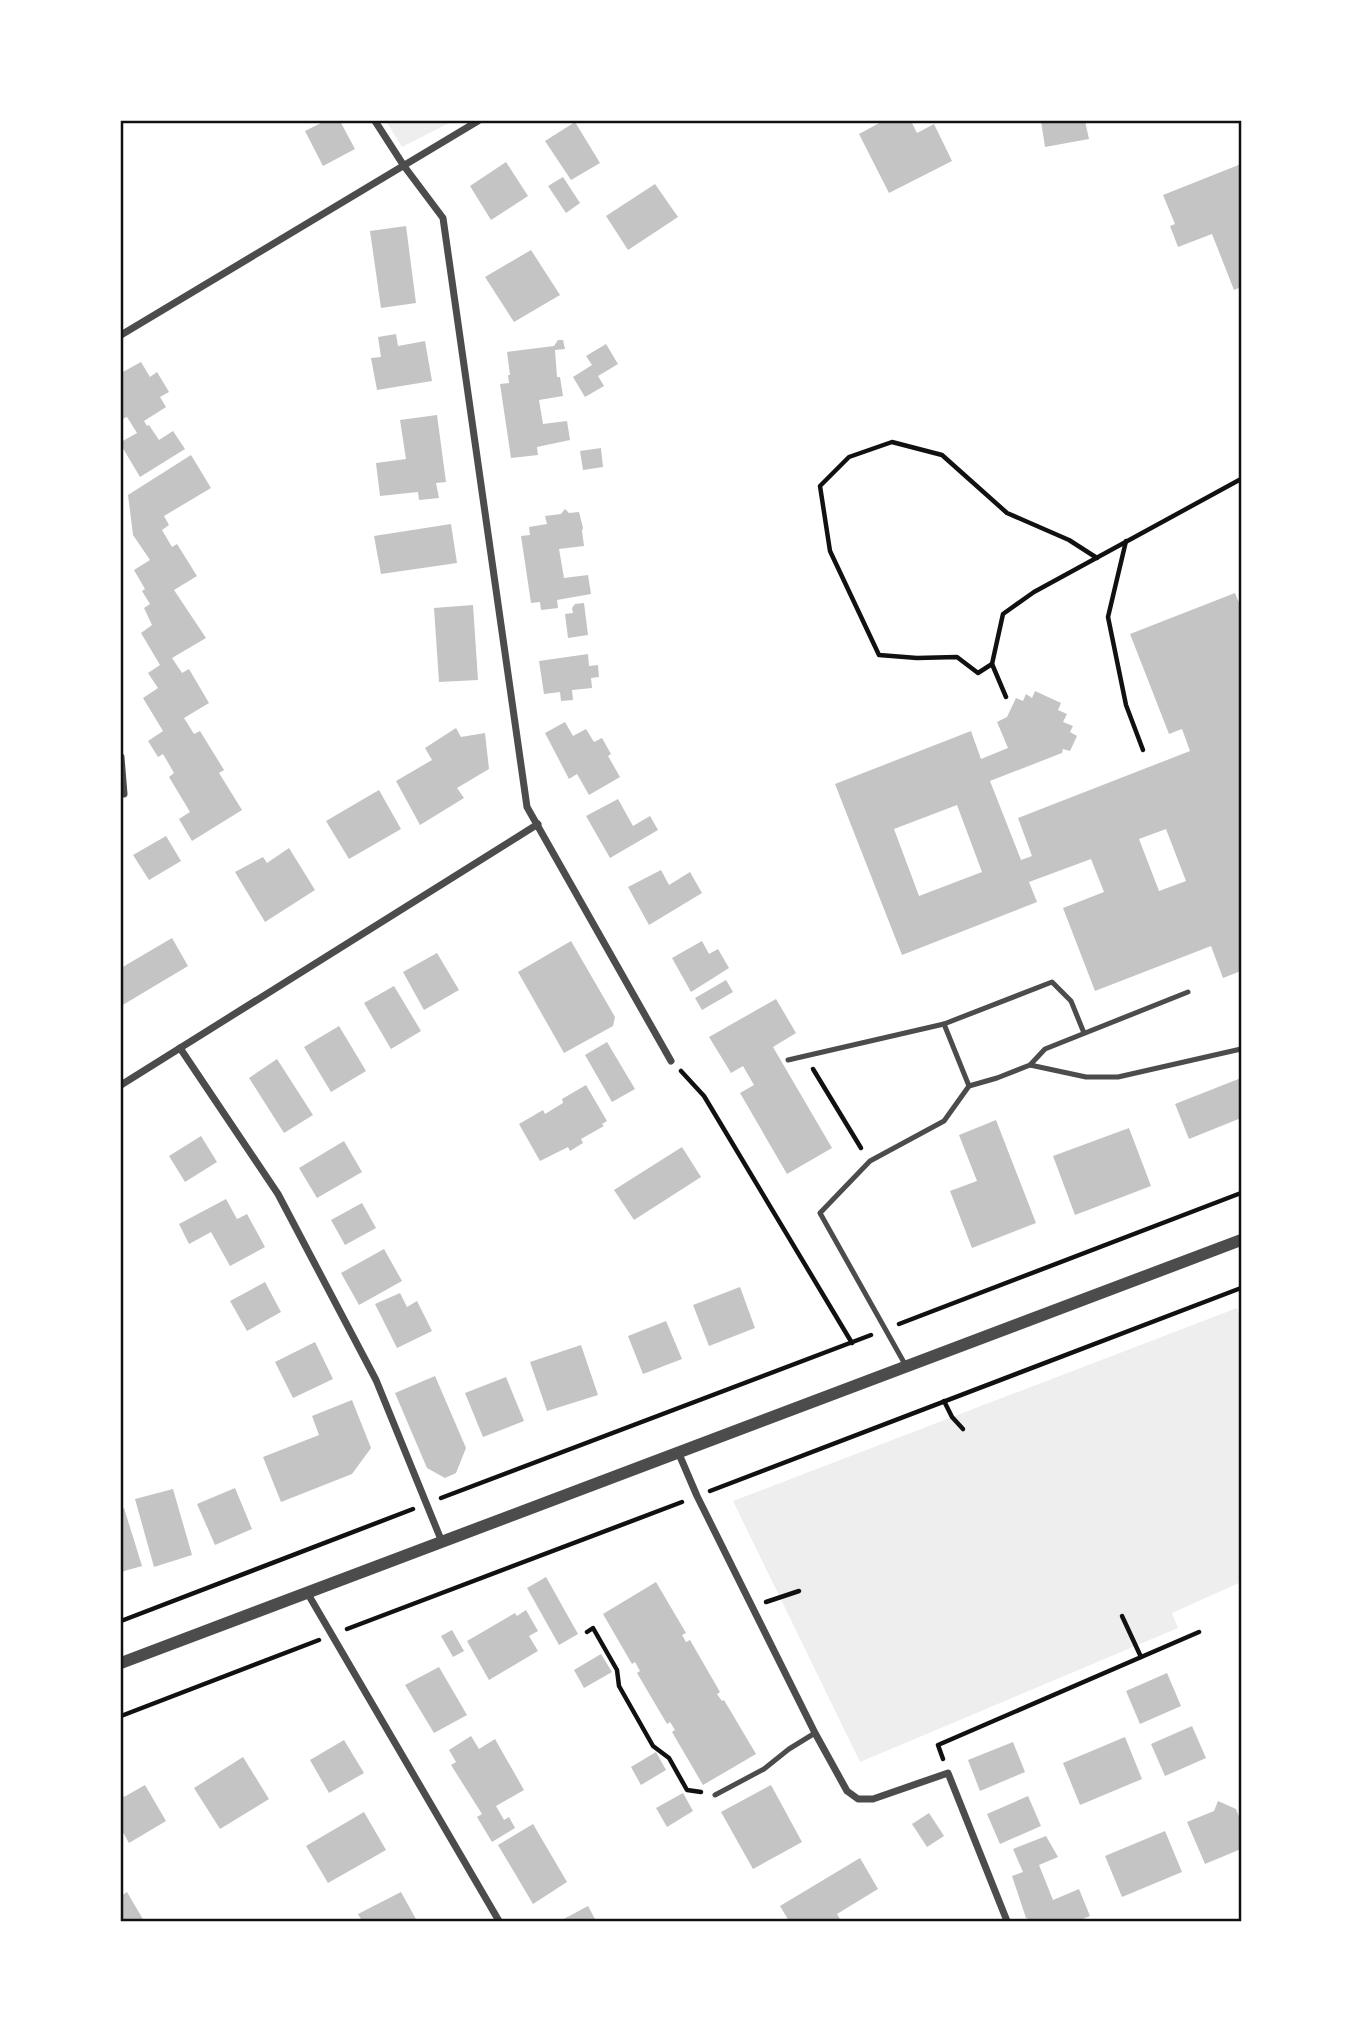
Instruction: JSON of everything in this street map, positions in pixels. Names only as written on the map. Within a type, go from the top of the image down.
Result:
[{"type":"street","points":[[375,121],[443,218],[527,807],[671,1060]]},
{"type":"street","points":[[121,335],[478,121]]},
{"type":"street","points":[[121,757],[124,794]]},
{"type":"street","points":[[121,1085],[538,824]]},
{"type":"street","points":[[180,1048],[278,1194],[376,1380],[442,1542]]},
{"type":"street","points":[[121,1663],[1241,1241]]},
{"type":"street","points":[[679,1454],[752,1607],[847,1791],[858,1799],[873,1799],[948,1773],[1007,1921]]},
{"type":"street","points":[[308,1594],[499,1921]]},
{"type":"lane","points":[[788,1060],[944,1024],[1052,982],[1071,1001],[1084,1033]]},
{"type":"lane","points":[[906,1367],[820,1213],[870,1161],[944,1121],[970,1086],[1030,1065],[1045,1049],[1188,992]]},
{"type":"lane","points":[[944,1024],[970,1086]]},
{"type":"lane","points":[[1030,1065],[1086,1077],[1118,1077],[1241,1049]]},
{"type":"lane","points":[[715,1795],[764,1769],[815,1733]]},
{"type":"path","points":[[992,664],[978,673],[957,657],[879,655],[830,551],[820,486],[849,457],[892,442],[942,455],[1007,513],[1069,540],[1097,558]]},
{"type":"path","points":[[1006,697],[992,664],[1003,614],[1034,592],[1241,479]]},
{"type":"path","points":[[1126,540],[1108,617],[1126,705],[1143,750]]},
{"type":"path","points":[[805,1056],[870,1161]]},
{"type":"path","points":[[671,1060],[704,1096],[852,1343]]},
{"type":"path","points":[[121,1621],[1241,1193]]},
{"type":"path","points":[[944,1401],[952,1417],[963,1429]]},
{"type":"path","points":[[752,1607],[799,1591]]},
{"type":"path","points":[[1122,1616],[1141,1657]]},
{"type":"path","points":[[587,1632],[593,1628],[617,1670],[619,1686],[653,1746],[668,1758],[687,1790],[715,1795]]},
{"type":"path","points":[[948,1773],[938,1745],[1199,1632]]},
{"type":"shaded area","points":[[386,121],[453,121],[402,147]]},
{"type":"shaded area","points":[[1237,1308],[1241,1319],[1241,1582],[1172,1613],[1178,1628],[860,1762],[733,1501]]},
{"type":"building","points":[[325,121],[340,121],[355,149],[323,166],[305,131]]},
{"type":"building","points":[[883,121],[911,121],[917,133],[934,124],[952,161],[889,193],[859,134]]},
{"type":"building","points":[[1041,121],[1085,121],[1089,139],[1045,147]]},
{"type":"building","points":[[575,122],[600,163],[571,180],[545,141]]},
{"type":"building","points":[[506,162],[528,196],[491,220],[470,186]]},
{"type":"building","points":[[1241,164],[1241,287],[1234,290],[1212,234],[1178,247],[1170,226],[1175,224],[1163,195]]},
{"type":"building","points":[[563,177],[580,203],[566,213],[548,186]]},
{"type":"building","points":[[655,184],[678,217],[628,250],[606,216]]},
{"type":"building","points":[[406,226],[416,303],[381,308],[370,231]]},
{"type":"building","points":[[531,250],[560,295],[514,322],[485,277]]},
{"type":"building","points":[[396,334],[398,346],[425,341],[432,381],[377,390],[371,358],[381,357],[378,337]]},
{"type":"building","points":[[558,340],[563,340],[565,349],[555,350],[557,377],[560,377],[563,396],[539,400],[543,424],[567,421],[570,440],[537,447],[538,455],[511,458],[500,384],[509,383],[507,352],[554,346]]},
{"type":"building","points":[[606,344],[618,364],[598,376],[604,386],[585,397],[573,377],[592,365],[586,356]]},
{"type":"building","points":[[141,362],[150,377],[157,372],[169,392],[160,397],[166,407],[144,421],[159,440],[173,431],[185,449],[140,477],[121,445],[121,442],[137,433],[127,417],[121,417],[121,373]]},
{"type":"building","points":[[437,415],[446,482],[436,483],[439,498],[419,500],[418,492],[380,496],[376,463],[406,459],[400,420]]},
{"type":"building","points":[[601,448],[603,467],[583,470],[580,451]]},
{"type":"building","points":[[191,455],[211,488],[164,516],[169,525],[162,530],[172,547],[177,544],[197,576],[174,590],[206,638],[172,658],[182,673],[189,669],[209,703],[184,718],[194,734],[200,731],[224,770],[219,773],[242,810],[192,841],[179,819],[190,812],[169,777],[174,773],[163,754],[158,757],[148,741],[163,731],[143,698],[158,688],[148,673],[160,665],[141,633],[152,625],[144,608],[150,604],[134,570],[150,560],[133,535],[128,495]]},
{"type":"building","points":[[565,509],[569,513],[579,512],[584,546],[559,549],[564,578],[588,575],[591,594],[557,600],[558,608],[541,610],[540,602],[531,603],[521,536],[530,535],[529,527],[547,524],[545,516],[561,514]]},
{"type":"building","points":[[451,524],[457,563],[381,574],[374,536]]},
{"type":"building","points":[[1235,593],[1241,608],[1241,971],[1223,978],[1211,946],[1095,991],[1063,908],[1104,892],[1091,859],[1029,882],[1037,902],[902,955],[835,784],[971,731],[981,759],[1008,748],[997,722],[1007,717],[1016,698],[1023,701],[1026,694],[1032,698],[1035,691],[1061,703],[1058,710],[1067,714],[1063,722],[1073,726],[1070,732],[1077,736],[1070,751],[1063,749],[1062,753],[990,781],[1021,860],[1032,856],[1018,818],[1190,751],[1182,729],[1169,734],[1130,634]],"holes":[[[957,805],[982,872],[919,896],[894,829]],[[1166,829],[1186,881],[1159,891],[1139,839]]]},
{"type":"building","points":[[584,603],[588,635],[568,638],[565,614],[573,613],[575,604]]},
{"type":"building","points":[[473,605],[478,680],[439,682],[434,608]]},
{"type":"building","points":[[588,654],[589,666],[598,665],[599,677],[591,678],[592,688],[572,690],[573,700],[561,701],[560,692],[544,694],[539,661]]},
{"type":"building","points":[[565,722],[573,736],[586,729],[594,742],[602,738],[620,777],[589,795],[577,774],[569,779],[545,733]]},
{"type":"building","points":[[456,728],[461,737],[485,733],[489,769],[457,788],[464,798],[420,825],[396,781],[432,760],[425,748]]},
{"type":"building","points":[[379,790],[401,829],[349,859],[326,821]]},
{"type":"building","points":[[618,799],[633,826],[650,816],[658,830],[610,858],[586,816]]},
{"type":"building","points":[[166,836],[181,861],[149,880],[133,855]]},
{"type":"building","points":[[289,848],[315,890],[265,922],[235,872],[263,857],[267,863]]},
{"type":"building","points":[[661,870],[669,885],[690,872],[702,893],[649,925],[628,887]]},
{"type":"building","points":[[172,938],[188,966],[121,1006],[121,968]]},
{"type":"building","points":[[571,941],[615,1017],[613,1026],[564,1053],[518,972]]},
{"type":"building","points":[[702,941],[709,954],[718,949],[729,968],[691,992],[672,958]]},
{"type":"building","points":[[437,953],[459,990],[424,1010],[403,972]]},
{"type":"building","points":[[726,980],[733,992],[702,1010],[695,998]]},
{"type":"building","points":[[394,986],[421,1031],[391,1049],[364,1003]]},
{"type":"building","points":[[776,999],[796,1033],[773,1047],[832,1148],[787,1174],[740,1093],[754,1085],[743,1066],[731,1073],[709,1037]]},
{"type":"building","points":[[339,1026],[366,1071],[331,1092],[304,1047]]},
{"type":"building","points":[[607,1042],[635,1089],[612,1102],[585,1055]]},
{"type":"building","points":[[277,1059],[313,1115],[284,1133],[249,1078]]},
{"type":"building","points":[[1241,1078],[1241,1118],[1189,1139],[1175,1104]]},
{"type":"building","points":[[586,1085],[607,1121],[602,1124],[604,1126],[581,1139],[583,1143],[570,1151],[568,1147],[540,1161],[519,1124],[543,1110],[545,1114],[563,1103],[562,1099]]},
{"type":"building","points":[[996,1120],[1036,1223],[972,1248],[950,1191],[977,1181],[959,1135]]},
{"type":"building","points":[[1129,1128],[1151,1186],[1075,1215],[1053,1156]]},
{"type":"building","points":[[201,1136],[217,1162],[185,1182],[169,1156]]},
{"type":"building","points":[[344,1141],[362,1172],[317,1198],[299,1168]]},
{"type":"building","points":[[682,1147],[701,1177],[634,1220],[614,1190]]},
{"type":"building","points":[[226,1199],[237,1219],[247,1214],[265,1247],[230,1266],[211,1232],[189,1244],[179,1224]]},
{"type":"building","points":[[362,1203],[376,1228],[345,1245],[331,1220]]},
{"type":"building","points":[[384,1249],[402,1281],[359,1305],[341,1273]]},
{"type":"building","points":[[265,1282],[281,1312],[247,1331],[230,1301]]},
{"type":"building","points":[[740,1287],[755,1328],[709,1346],[693,1305]]},
{"type":"building","points":[[400,1293],[407,1307],[417,1301],[432,1331],[397,1348],[375,1304]]},
{"type":"building","points":[[666,1321],[682,1359],[643,1374],[628,1336]]},
{"type":"building","points":[[315,1342],[333,1379],[293,1398],[275,1362]]},
{"type":"building","points":[[581,1345],[598,1395],[547,1411],[530,1362]]},
{"type":"building","points":[[435,1376],[466,1448],[456,1473],[445,1478],[427,1468],[395,1393]]},
{"type":"building","points":[[506,1377],[524,1421],[483,1437],[465,1393]]},
{"type":"building","points":[[352,1400],[371,1448],[352,1474],[281,1502],[263,1457],[319,1435],[312,1416]]},
{"type":"building","points":[[235,1488],[252,1529],[215,1545],[197,1504]]},
{"type":"building","points":[[173,1489],[192,1555],[154,1567],[135,1499]]},
{"type":"building","points":[[124,1508],[142,1566],[121,1572],[121,1509]]},
{"type":"building","points":[[546,1577],[578,1634],[559,1645],[527,1588]]},
{"type":"building","points":[[656,1582],[686,1633],[682,1635],[686,1642],[690,1640],[720,1692],[717,1694],[724,1700],[756,1754],[703,1785],[672,1732],[675,1730],[670,1722],[667,1724],[637,1673],[640,1671],[635,1662],[632,1664],[603,1614]]},
{"type":"building","points":[[526,1610],[538,1631],[529,1636],[538,1651],[489,1680],[467,1641],[515,1613],[517,1616]]},
{"type":"building","points":[[452,1630],[464,1651],[453,1657],[441,1636]]},
{"type":"building","points":[[601,1654],[612,1672],[584,1688],[574,1670]]},
{"type":"building","points":[[439,1667],[467,1715],[434,1733],[405,1685]]},
{"type":"building","points":[[1167,1673],[1181,1706],[1140,1724],[1126,1691]]},
{"type":"building","points":[[1192,1726],[1206,1758],[1165,1776],[1151,1744]]},
{"type":"building","points":[[471,1736],[479,1749],[495,1739],[524,1790],[496,1806],[504,1820],[509,1817],[515,1828],[492,1842],[477,1817],[482,1814],[451,1765],[456,1762],[449,1750]]},
{"type":"building","points":[[1125,1737],[1142,1779],[1080,1805],[1063,1763]]},
{"type":"building","points":[[344,1740],[364,1773],[329,1793],[310,1760]]},
{"type":"building","points":[[1013,1742],[1025,1772],[980,1791],[968,1760]]},
{"type":"building","points":[[656,1752],[666,1770],[641,1785],[631,1767]]},
{"type":"building","points":[[243,1757],[269,1799],[220,1829],[194,1788]]},
{"type":"building","points":[[145,1785],[166,1821],[129,1843],[121,1829],[121,1791],[124,1797]]},
{"type":"building","points":[[771,1785],[802,1842],[753,1869],[721,1812]]},
{"type":"building","points":[[683,1793],[693,1811],[667,1827],[656,1808]]},
{"type":"building","points":[[1028,1796],[1041,1826],[1000,1844],[987,1814]]},
{"type":"building","points":[[1218,1801],[1236,1809],[1241,1822],[1241,1849],[1205,1864],[1187,1822],[1214,1811]]},
{"type":"building","points":[[364,1812],[386,1850],[328,1883],[306,1846]]},
{"type":"building","points":[[929,1813],[944,1836],[927,1847],[912,1824]]},
{"type":"building","points":[[533,1824],[567,1882],[533,1904],[498,1845]]},
{"type":"building","points":[[1165,1831],[1182,1872],[1122,1897],[1105,1856]]},
{"type":"building","points":[[1046,1836],[1058,1857],[1039,1865],[1053,1900],[1079,1889],[1090,1916],[1078,1921],[1033,1921],[1026,1918],[1012,1876],[1023,1872],[1013,1849]]},
{"type":"building","points":[[860,1858],[878,1889],[837,1914],[841,1921],[789,1921],[780,1906]]},
{"type":"building","points":[[127,1892],[144,1921],[121,1921],[121,1896]]},
{"type":"building","points":[[401,1892],[417,1921],[362,1921],[358,1914]]},
{"type":"building","points":[[588,1906],[596,1921],[560,1921]]}]
